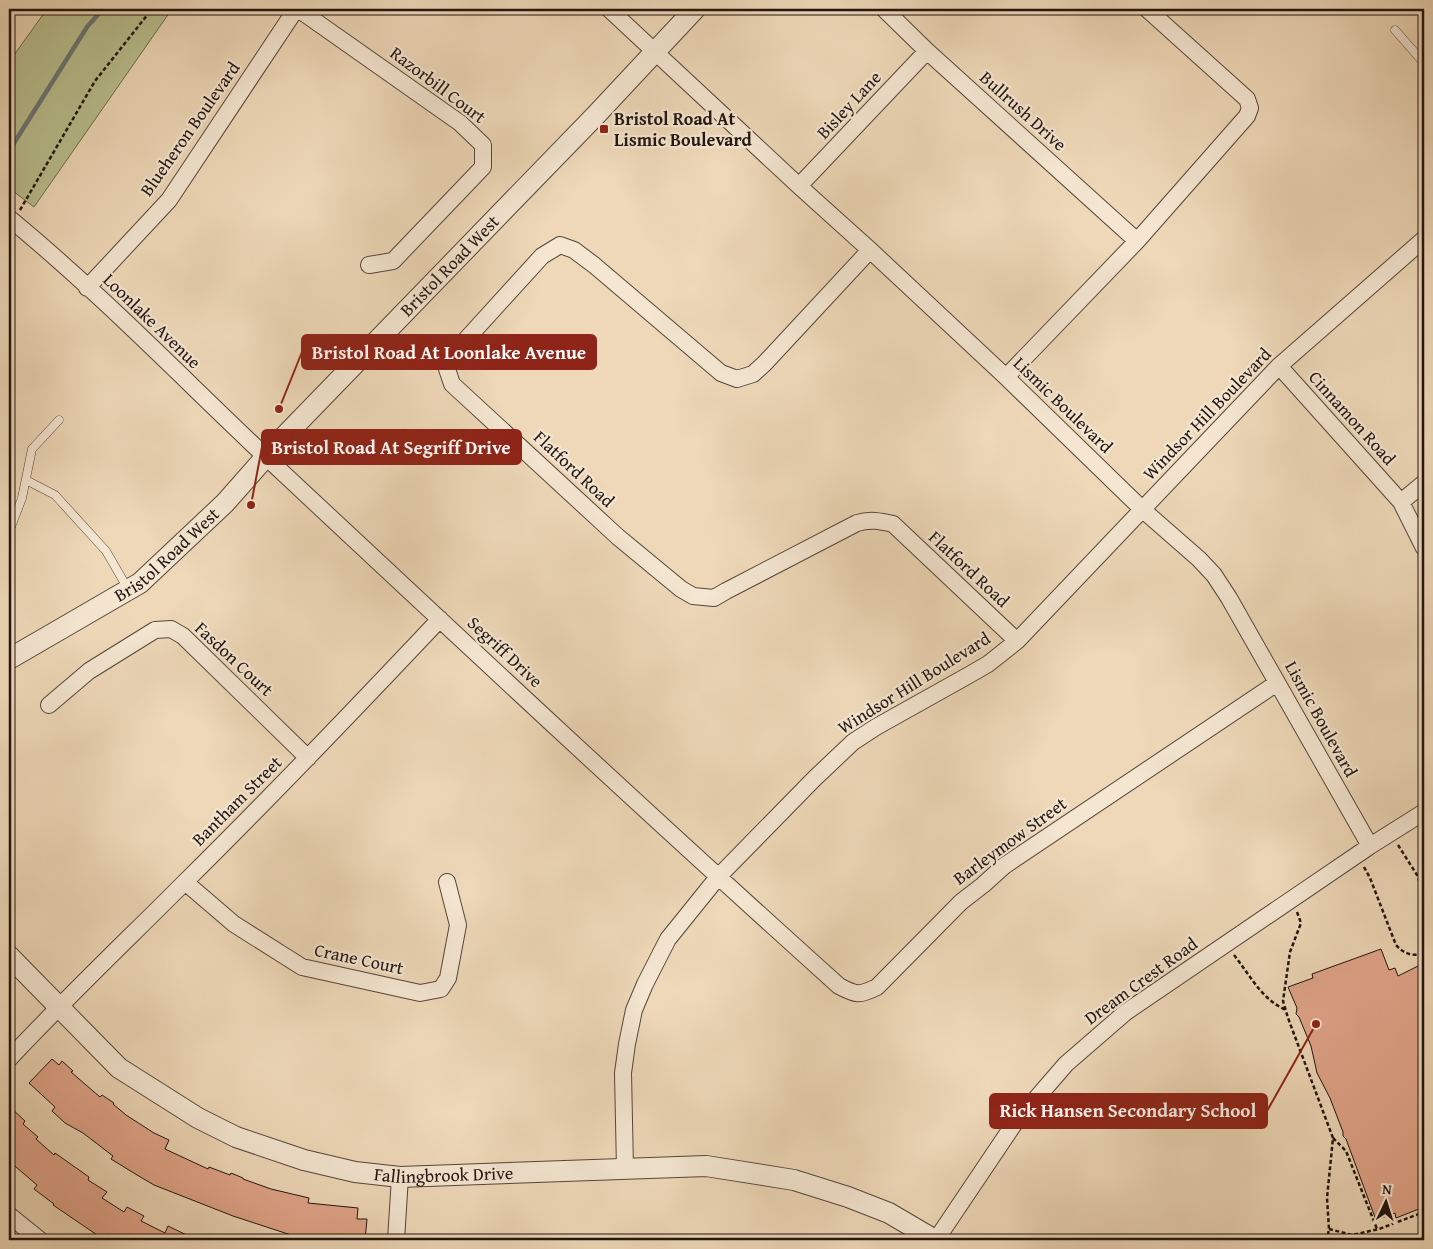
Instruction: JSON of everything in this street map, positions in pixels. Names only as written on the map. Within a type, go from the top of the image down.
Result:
[{"type":"street","name":"Razorbill Court","points":[[297,9],[460,123],[483,145],[483,167],[394,262],[369,265]]},
{"type":"street","name":"Blueheron Boulevard","points":[[87,288],[169,200],[297,9]]},
{"type":"street","name":"Lismic Boulevard","points":[[609,9],[1006,376],[1143,510],[1214,575],[1277,683],[1363,850]]},
{"type":"street","name":"Bristol Road West","points":[[9,660],[140,583],[225,503],[265,456],[595,116],[694,9]]},
{"type":"street","name":"Bullrush Drive","points":[[884,9],[1136,241]]},
{"type":"street","points":[[1006,376],[1136,241],[1247,116],[1250,108],[1247,99],[1147,9]]},
{"type":"street","name":"Bisley Lane","points":[[799,186],[927,50]]},
{"type":"street","name":"Loonlake Avenue","points":[[14,215],[87,288],[265,456]]},
{"type":"street","name":"Windsor Hill Boulevard","points":[[625,1169],[623,1073],[634,1010],[668,939],[718,877],[853,742],[876,727],[976,672],[1017,641],[1279,366],[1424,239]]},
{"type":"street","name":"Flatford Road","points":[[870,250],[764,364],[753,374],[738,379],[721,373],[594,265],[574,250],[560,244],[542,256],[452,355],[447,369],[452,384],[487,417],[618,537],[681,589],[693,596],[714,598],[857,523],[868,520],[880,521],[893,524],[1017,641]]},
{"type":"street","name":"Cinnamon Road","points":[[1279,366],[1401,502],[1424,548]]},
{"type":"street","name":"Segriff Drive","points":[[265,456],[718,877]]},
{"type":"street","points":[[1401,502],[1424,483]]},
{"type":"street","name":"Bantham Street","points":[[9,1059],[58,1006],[308,758],[440,620]]},
{"type":"street","name":"Fasdon Court","points":[[49,705],[89,671],[130,645],[155,630],[171,629],[183,636],[308,758]]},
{"type":"street","name":"Barleymow Street","points":[[718,877],[839,986],[853,993],[863,994],[877,987],[961,902],[1004,866],[1277,683]]},
{"type":"street","name":"Dream Crest Road","points":[[936,1240],[1014,1124],[1066,1064],[1126,1012],[1363,850],[1424,812]]},
{"type":"street","name":"Crane Court","points":[[185,882],[234,924],[302,967],[420,993],[441,989],[448,978],[458,925],[447,882]]},
{"type":"street","name":"Fallingbrook Drive","points":[[9,956],[119,1068],[198,1118],[228,1133],[282,1153],[327,1166],[400,1177],[706,1166],[794,1180],[848,1197],[889,1213],[936,1240]]},
{"type":"street","points":[[396,1240],[400,1177]]},
{"type":"street","points":[[9,1215],[40,1240]]},
{"type":"lane","points":[[1395,30],[1424,63]]},
{"type":"lane","points":[[9,532],[22,498],[32,449],[58,420]]},
{"type":"lane","points":[[26,480],[55,495],[106,550],[128,589]]},
{"type":"path","points":[[14,215],[95,81],[152,9]]},
{"type":"path","points":[[1390,833],[1417,875],[1424,894]]},
{"type":"path","points":[[1363,850],[1370,878],[1396,945],[1407,954],[1423,953],[1424,963]]},
{"type":"path","points":[[1292,899],[1300,923],[1290,952],[1283,1001],[1333,1138],[1346,1151],[1377,1230]]},
{"type":"path","points":[[1226,944],[1266,997],[1276,1006],[1286,1010]]},
{"type":"path","points":[[1328,1240],[1327,1198],[1333,1138]]},
{"type":"path","points":[[1329,1229],[1352,1235],[1377,1230],[1424,1212]]},
{"type":"green space","points":[[47,9],[172,9],[34,207],[9,188],[9,62]]},
{"type":"building","points":[[1381,949],[1389,970],[1395,968],[1398,976],[1424,963],[1424,1207],[1396,1218],[1395,1213],[1376,1220],[1330,1098],[1317,1073],[1311,1046],[1296,1014],[1297,1008],[1288,987],[1313,978],[1312,974]]},
{"type":"building","points":[[52,1059],[59,1065],[62,1061],[73,1071],[71,1072],[100,1097],[102,1095],[114,1103],[126,1115],[169,1140],[165,1149],[208,1169],[209,1167],[230,1175],[231,1173],[271,1189],[309,1198],[308,1203],[358,1208],[357,1219],[367,1219],[365,1240],[290,1240],[291,1235],[233,1216],[154,1185],[111,1159],[113,1156],[83,1133],[65,1123],[52,1111],[55,1107],[29,1083]]},
{"type":"building","points":[[9,1106],[25,1121],[23,1124],[38,1137],[36,1139],[54,1155],[55,1153],[89,1177],[88,1180],[107,1192],[102,1198],[124,1212],[127,1207],[144,1216],[141,1221],[165,1233],[168,1226],[197,1240],[118,1240],[107,1234],[103,1239],[53,1205],[34,1189],[37,1185],[9,1161]]},
{"type":"waterway","points":[[9,151],[87,27],[103,9]]},
{"type":"place","name":"Bristol Road At Lismic Boulevard","points":[[604,129]]},
{"type":"place","name":"Bristol Road At Loonlake Avenue","points":[[279,409]]},
{"type":"place","name":"Bristol Road At Segriff Drive","points":[[251,505]]},
{"type":"place","name":"Rick Hansen Secondary School","points":[[1316,1024]]}]
